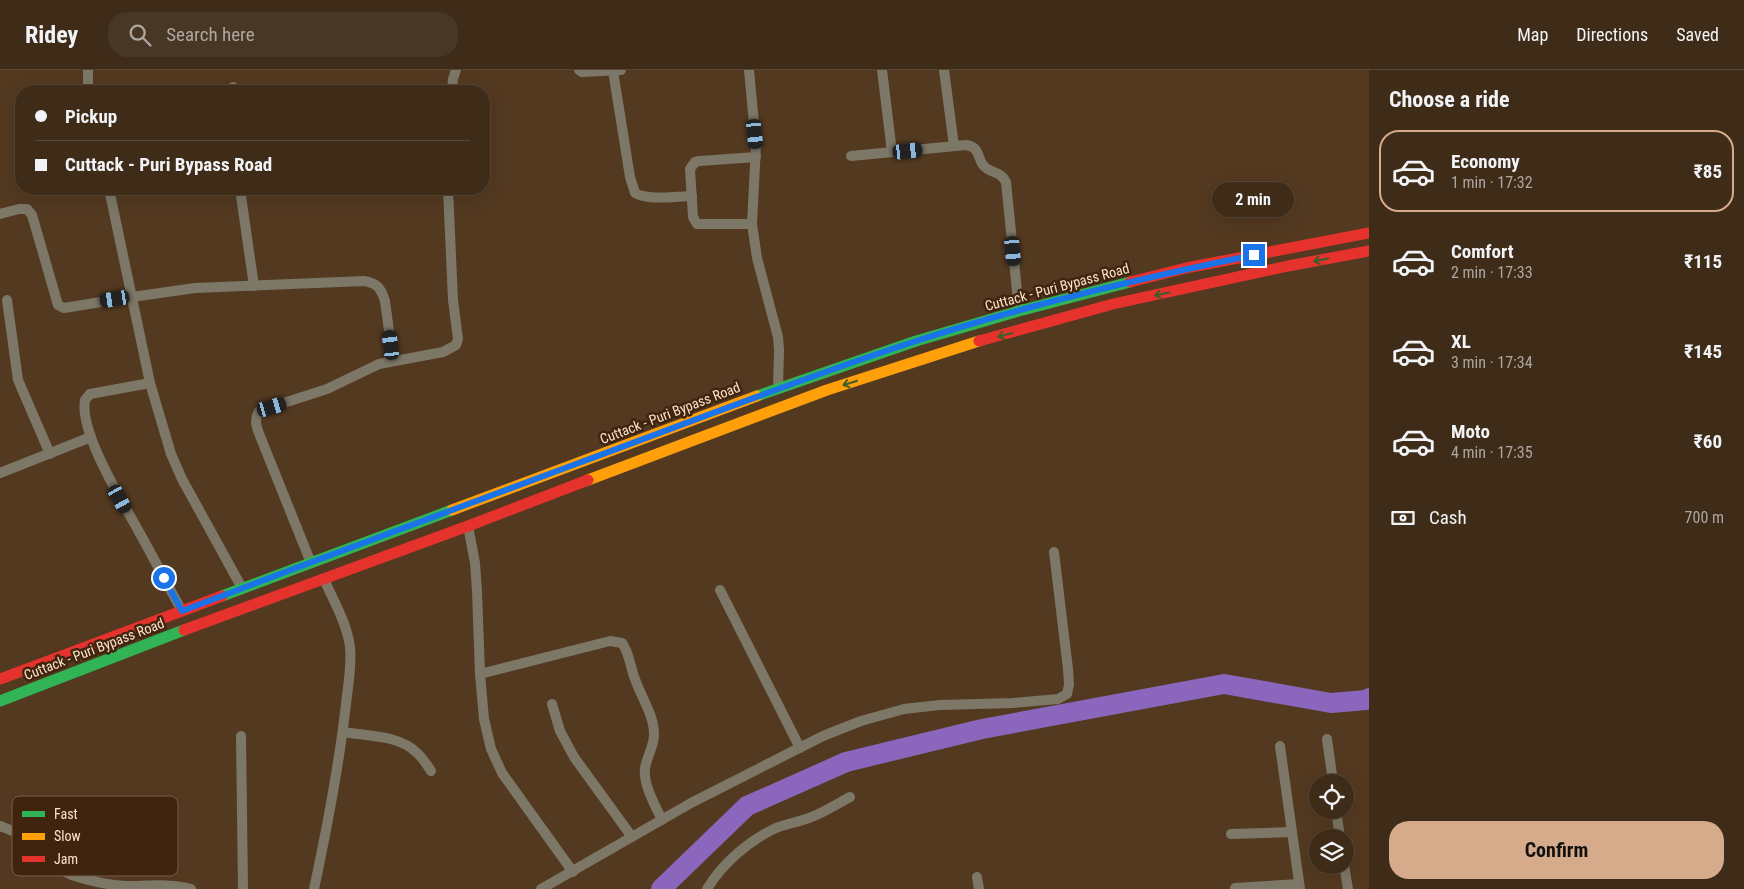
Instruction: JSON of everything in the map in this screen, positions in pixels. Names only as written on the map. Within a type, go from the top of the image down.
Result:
[{"type":"highway","name":"Cuttack - Puri Bypass Road","points":[[0,679],[778,388],[916,341],[1019,311],[1186,268],[1369,233]]},
{"type":"highway","name":"Cuttack - Puri Bypass Road","points":[[0,701],[827,390],[955,348],[1113,304],[1288,266],[1369,251]]},
{"type":"street","points":[[88,70],[88,85]]},
{"type":"street","points":[[452,85],[456,70]]},
{"type":"street","points":[[579,70],[582,72],[622,70]]},
{"type":"street","points":[[613,70],[630,177],[635,193],[640,196],[649,197],[692,196]]},
{"type":"street","points":[[749,70],[756,145],[752,224],[757,258],[778,337],[778,388]]},
{"type":"street","points":[[882,70],[892,152]]},
{"type":"street","points":[[944,70],[954,146]]},
{"type":"street","points":[[851,156],[954,146],[972,146],[977,150],[981,163],[986,168],[999,173],[1006,182],[1019,311]]},
{"type":"street","points":[[752,224],[697,224],[693,217],[690,169],[695,162],[756,158]]},
{"type":"street","points":[[110,195],[150,383],[171,454],[182,478],[242,588]]},
{"type":"street","points":[[241,195],[254,286]]},
{"type":"street","points":[[311,563],[260,436],[255,418],[259,411],[327,389],[371,368],[393,360],[443,352],[456,345],[458,339],[453,300],[448,195]]},
{"type":"street","points":[[0,214],[19,209],[27,210],[32,215],[58,305],[64,308],[132,296],[195,288],[372,282],[379,286],[385,301],[393,360]]},
{"type":"street","points":[[7,300],[18,380],[50,454]]},
{"type":"street","points":[[150,383],[90,394],[85,400],[84,406],[91,437],[112,484],[182,611]]},
{"type":"street","points":[[0,473],[91,437]]},
{"type":"street","points":[[468,526],[475,563],[484,720],[491,749],[502,773],[573,872]]},
{"type":"street","points":[[541,889],[691,803],[823,736],[861,721],[904,709],[940,705],[1013,704],[1058,699],[1067,694],[1069,685],[1068,669],[1054,552]]},
{"type":"street","points":[[314,889],[325,838],[343,732],[351,663],[347,632],[324,579]]},
{"type":"street","points":[[720,590],[800,748]]},
{"type":"street","points":[[480,674],[610,642],[622,643],[626,649],[634,679],[654,732],[653,746],[645,767],[646,776],[662,820]]},
{"type":"street","points":[[552,704],[560,730],[574,757],[632,837]]},
{"type":"street","points":[[343,732],[393,740],[406,745],[417,752],[431,771]]},
{"type":"street","points":[[241,736],[243,889]]},
{"type":"street","points":[[1326,739],[1332,774]]},
{"type":"street","points":[[1235,888],[1300,886],[1280,746]]},
{"type":"street","points":[[707,889],[723,867],[764,835],[776,828],[810,818],[850,797]]},
{"type":"street","points":[[0,826],[12,831]]},
{"type":"street","points":[[1231,834],[1292,832]]},
{"type":"street","points":[[1346,874],[1348,889]]},
{"type":"street","points":[[76,876],[99,883],[191,889]]},
{"type":"street","points":[[977,877],[979,889]]},
{"type":"waterway","points":[[661,889],[747,806],[846,762],[982,729],[1224,684],[1331,703],[1366,700],[1369,698]]},
{"type":"traffic: fast","points":[[757,396],[916,341],[1019,311],[1130,282]]},
{"type":"traffic: fast","points":[[222,596],[452,510]]},
{"type":"traffic: fast","points":[[0,701],[184,630]]},
{"type":"traffic: slow","points":[[588,480],[827,390],[979,341]]},
{"type":"traffic: slow","points":[[452,510],[757,396]]},
{"type":"traffic: jam","points":[[1130,282],[1186,268],[1369,233]]},
{"type":"traffic: jam","points":[[979,341],[1113,304],[1288,266],[1369,251]]},
{"type":"traffic: jam","points":[[184,630],[588,480]]},
{"type":"traffic: jam","points":[[0,679],[222,596]]},
{"type":"route","points":[[164,578],[182,611],[743,401],[916,341],[1019,311],[1186,268],[1254,255]]}]
